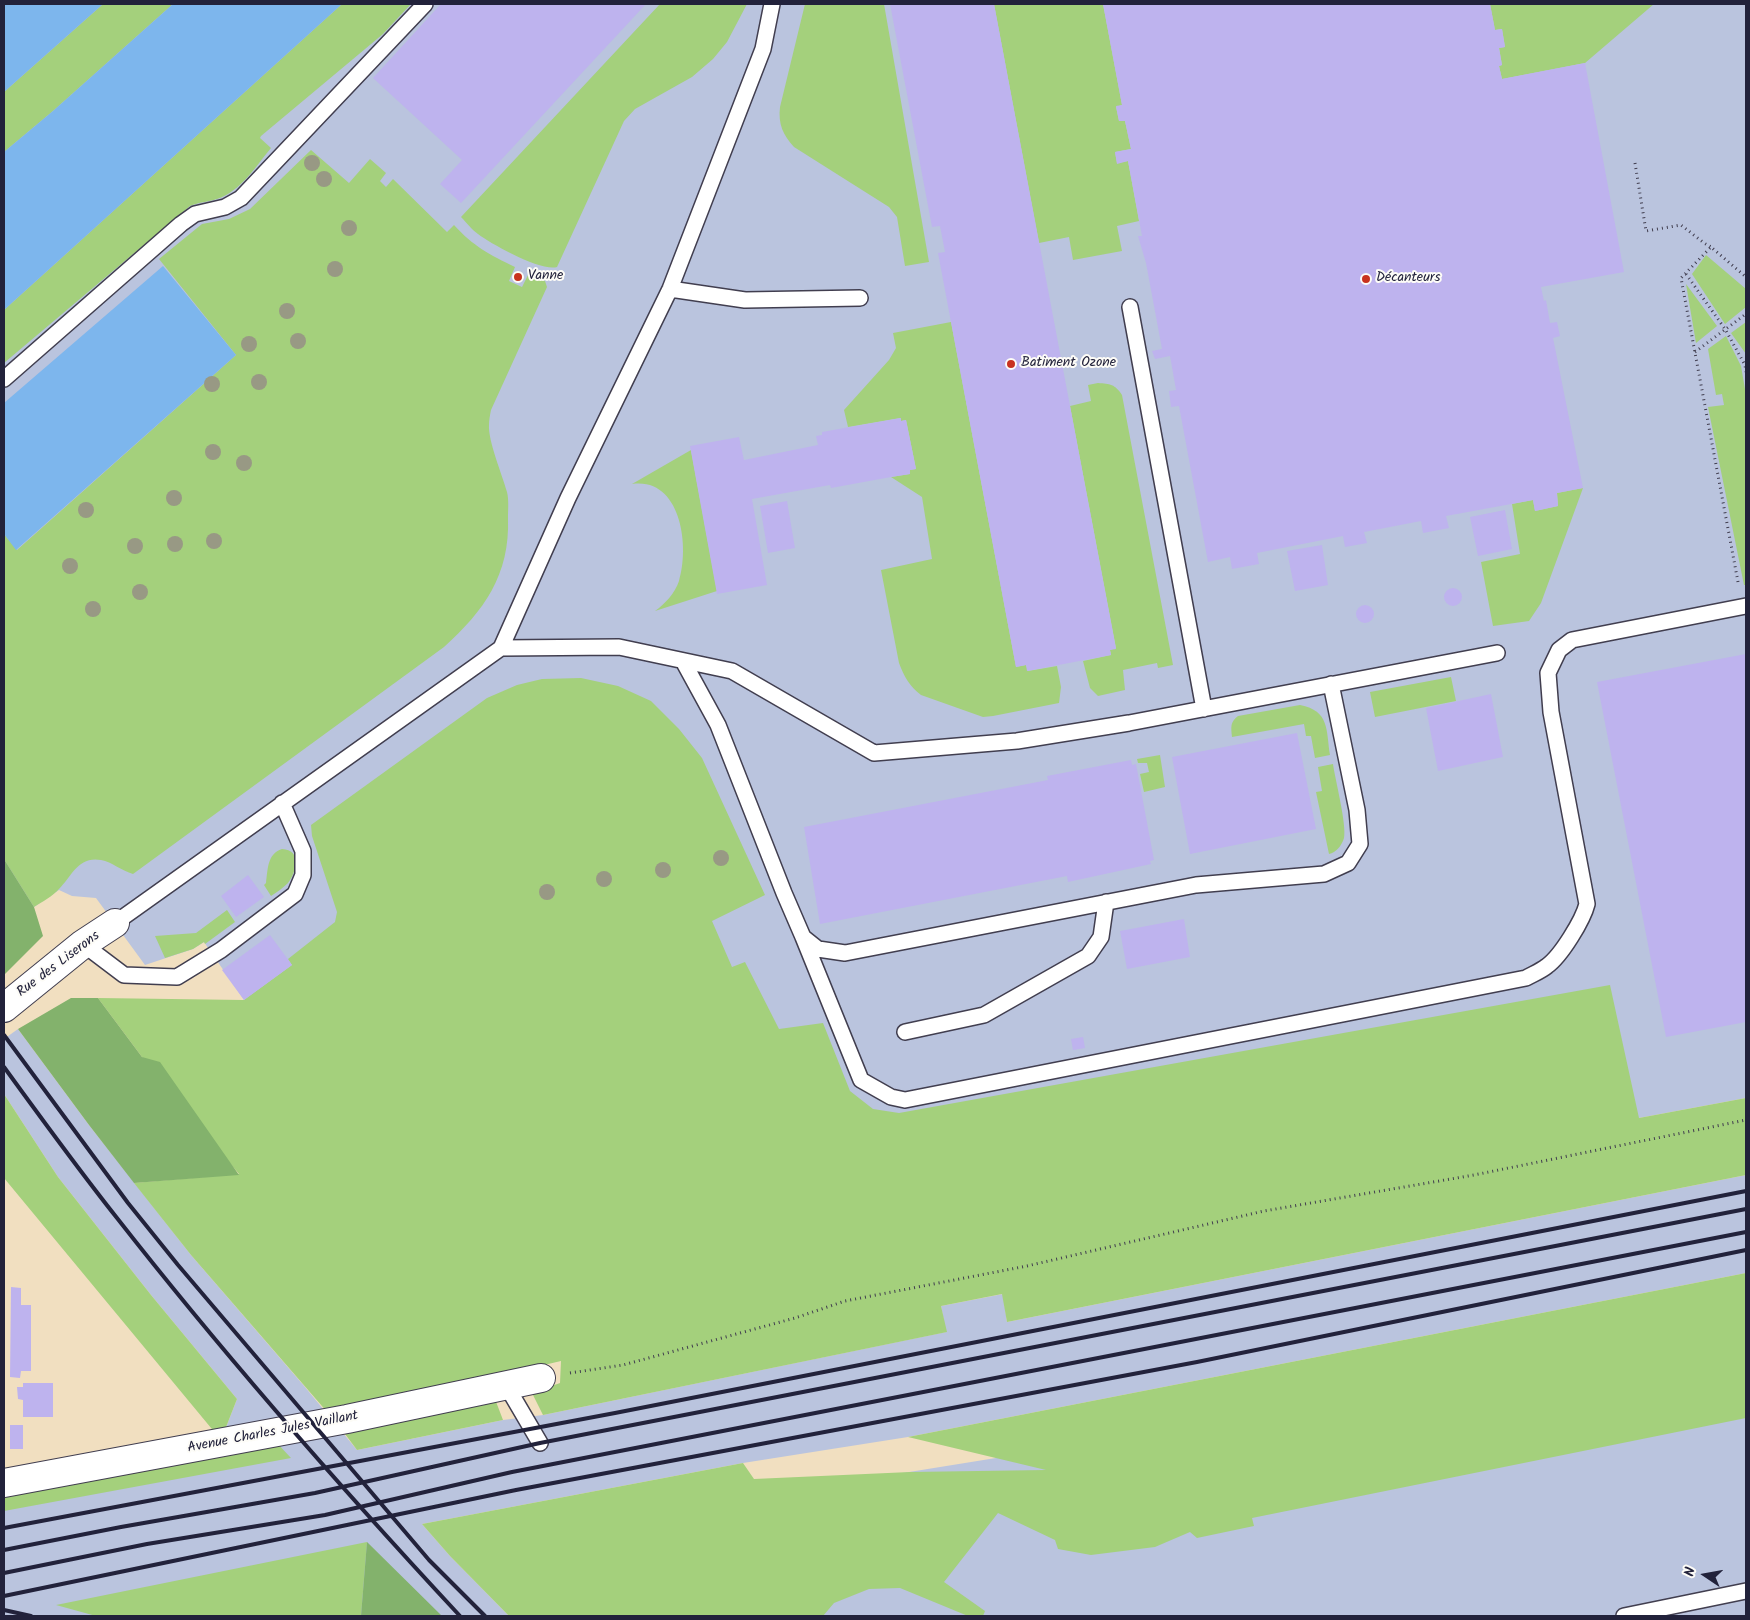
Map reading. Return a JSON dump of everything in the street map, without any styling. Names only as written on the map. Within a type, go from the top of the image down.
[{"type":"street","name":"Rue des Liserons","points":[[4,1008],[83,944],[116,923]]},
{"type":"street","name":"Avenue Charles Jules Vaillant","points":[[4,1483],[347,1419],[541,1378]]},
{"type":"lane","points":[[4,379],[194,214],[225,207],[241,198],[425,4]]},
{"type":"lane","points":[[116,923],[501,648],[568,498],[670,289],[763,49],[772,4]]},
{"type":"lane","points":[[670,289],[745,300],[860,298]]},
{"type":"lane","points":[[1130,307],[1204,709]]},
{"type":"lane","points":[[683,661],[718,725],[860,1080],[891,1098],[905,1100],[1526,978],[1548,966],[1573,935],[1587,904],[1551,712],[1548,672],[1559,650],[1572,640],[1744,606]]},
{"type":"lane","points":[[501,648],[620,647],[732,671],[874,753],[1017,741],[1204,709],[1497,653]]},
{"type":"lane","points":[[803,937],[818,949],[845,953],[1196,885],[1324,874],[1348,863],[1360,844],[1357,810],[1331,684]]},
{"type":"lane","points":[[83,944],[124,975],[176,977],[221,950],[295,894],[304,875],[303,851],[282,803]]},
{"type":"lane","points":[[905,1032],[984,1014],[1088,956],[1100,937],[1106,902]]},
{"type":"lane","points":[[506,1386],[540,1443]]},
{"type":"lane","points":[[1624,1616],[1746,1591]]},
{"type":"path","points":[[1635,163],[1646,231],[1681,225],[1711,247],[1746,277]]},
{"type":"path","points":[[1711,247],[1681,278],[1744,606]]},
{"type":"path","points":[[1686,274],[1725,329],[1745,365],[1746,372]]},
{"type":"path","points":[[1695,352],[1746,314]]},
{"type":"path","points":[[541,1378],[623,1364],[796,1318],[845,1301],[1027,1266],[1264,1212],[1474,1175],[1746,1120]]},
{"type":"shaded area","points":[[4,4],[1746,4],[1746,1098],[1639,1118],[664,1336],[398,1399],[244,1000],[204,942],[193,949],[145,965],[96,898],[72,896],[59,890],[34,907],[4,859]]},
{"type":"shaded area","points":[[18,1029],[89,1125],[191,1255],[357,1450],[503,1420],[543,1415],[946,1332],[941,1306],[1003,1294],[1007,1322],[1746,1175],[1746,1273],[908,1437],[743,1463],[422,1524],[450,1556],[509,1616],[4,1616],[4,1503],[221,1440],[237,1399],[151,1295],[58,1177],[4,1094],[4,1039]]},
{"type":"shaded area","points":[[1746,1337],[1746,1616],[527,1616],[624,1518]]},
{"type":"green space","points":[[103,4],[173,4],[4,152],[4,92]]},
{"type":"green space","points":[[342,4],[411,4],[383,34],[261,136],[260,138],[271,148],[240,185],[225,196],[190,206],[4,363],[4,310]]},
{"type":"green space","points":[[660,4],[747,4],[727,42],[713,59],[692,77],[635,109],[624,121],[557,267],[540,265],[529,261],[505,250],[476,232],[461,217]]},
{"type":"green space","points":[[805,4],[884,4],[929,262],[905,266],[897,217],[889,207],[794,147],[784,134],[780,119],[780,107]]},
{"type":"green space","points":[[994,4],[1103,4],[1122,105],[1116,107],[1119,121],[1125,121],[1131,149],[1115,152],[1117,163],[1128,161],[1139,221],[1117,226],[1122,251],[1073,260],[1069,237],[1039,243]]},
{"type":"green space","points":[[1490,4],[1654,4],[1585,63],[1502,79],[1499,66],[1502,65],[1499,48],[1505,47],[1502,29],[1495,30]]},
{"type":"green space","points":[[311,150],[349,183],[370,159],[386,173],[380,181],[386,187],[393,179],[447,232],[454,225],[468,239],[482,249],[515,267],[509,281],[522,287],[529,273],[545,281],[547,287],[491,410],[489,432],[508,498],[507,538],[499,574],[492,590],[471,620],[444,647],[133,874],[105,861],[87,861],[76,868],[57,892],[34,907],[4,859],[4,534],[17,550],[236,355],[159,259],[202,224],[229,219],[250,209]]},
{"type":"green space","points":[[1706,255],[1746,289],[1746,307],[1725,324],[1692,274]]},
{"type":"green space","points":[[1686,284],[1717,326],[1696,343]]},
{"type":"green space","points":[[951,322],[1016,667],[1026,665],[1028,671],[1057,666],[1061,687],[1059,703],[983,717],[921,695],[910,684],[903,672],[899,663],[881,570],[932,559],[922,497],[891,477],[910,474],[910,470],[916,469],[906,420],[901,421],[900,418],[848,427],[844,410],[889,360],[896,348],[893,333]]},
{"type":"green space","points":[[1746,322],[1746,354],[1731,333]]},
{"type":"green space","points":[[1726,336],[1741,366],[1746,395],[1746,585],[1744,585],[1708,407],[1724,405],[1722,394],[1716,395],[1708,349]]},
{"type":"green space","points":[[1098,383],[1112,385],[1122,395],[1173,665],[1158,668],[1157,663],[1123,670],[1125,690],[1098,696],[1090,688],[1083,661],[1111,655],[1110,650],[1116,648],[1070,406],[1091,401],[1088,385]]},
{"type":"green space","points":[[691,450],[717,591],[655,611],[669,598],[679,581],[683,550],[682,533],[678,517],[671,502],[662,491],[649,485],[632,484]]},
{"type":"green space","points":[[1583,488],[1541,603],[1529,621],[1493,626],[1481,562],[1520,554],[1512,504],[1533,500],[1535,511],[1558,506],[1557,493]]},
{"type":"green space","points":[[1451,677],[1456,701],[1375,717],[1370,692]]},
{"type":"green space","points":[[581,678],[618,686],[651,701],[679,729],[702,758],[765,895],[712,921],[732,967],[745,962],[779,1029],[823,1023],[850,1091],[873,1109],[899,1113],[1610,985],[1639,1118],[1746,1098],[1746,1175],[1007,1322],[1002,1294],[941,1306],[947,1332],[543,1415],[532,1393],[560,1383],[561,1361],[398,1399],[328,1413],[191,1255],[134,1183],[239,1174],[142,1057],[98,998],[244,1000],[292,965],[288,959],[335,922],[337,912],[312,836],[311,825],[487,698],[517,685],[542,679]]},
{"type":"green space","points":[[1300,705],[1310,708],[1322,717],[1327,730],[1330,755],[1315,758],[1311,736],[1306,736],[1304,724],[1232,737],[1232,725],[1238,716]]},
{"type":"green space","points":[[1160,755],[1165,787],[1144,792],[1140,774],[1149,772],[1147,763],[1138,763],[1137,759]]},
{"type":"green space","points":[[1333,764],[1342,813],[1344,838],[1340,846],[1329,854],[1316,792],[1322,791],[1318,767]]},
{"type":"green space","points":[[282,849],[293,853],[295,857],[294,873],[288,883],[271,896],[264,885],[266,883],[268,867],[273,854]]},
{"type":"green space","points":[[4,859],[34,907],[43,936],[4,975]]},
{"type":"green space","points":[[227,910],[235,922],[205,944],[204,942],[193,949],[165,958],[155,936],[196,933]]},
{"type":"green space","points":[[71,998],[98,998],[142,1057],[160,1062],[239,1175],[134,1183],[18,1029]]},
{"type":"green space","points":[[4,1094],[58,1177],[151,1295],[237,1399],[221,1440],[4,1178]]},
{"type":"green space","points":[[1746,1273],[1746,1418],[1252,1518],[1254,1526],[1197,1538],[1190,1532],[1155,1547],[1091,1555],[1058,1549],[1055,1540],[998,1513],[944,1582],[985,1611],[983,1616],[968,1616],[900,1588],[869,1589],[834,1603],[823,1616],[509,1616],[450,1556],[422,1524],[743,1463],[754,1479],[910,1472],[1046,1470],[908,1437]]},
{"type":"green space","points":[[495,1399],[503,1420],[357,1450],[342,1430]]},
{"type":"green space","points":[[276,1442],[291,1458],[4,1511],[4,1488]]},
{"type":"green space","points":[[367,1542],[361,1616],[96,1616],[56,1605]]},
{"type":"green space","points":[[367,1542],[442,1616],[361,1616]]},
{"type":"water","points":[[4,4],[103,4],[4,92]]},
{"type":"water","points":[[173,4],[342,4],[4,310],[4,152]]},
{"type":"water","points":[[163,266],[236,355],[16,550],[4,534],[4,403]]},
{"type":"building","points":[[441,4],[646,4],[461,203],[440,184],[462,160],[373,78]]},
{"type":"building","name":"Batiment Ozone","points":[[890,4],[994,4],[1116,649],[1110,650],[1111,655],[1027,671],[1026,665],[1016,667],[938,253],[945,252],[940,226],[932,227]]},
{"type":"building","name":"Décanteurs","points":[[1103,4],[1490,4],[1495,30],[1502,29],[1505,47],[1499,48],[1502,65],[1499,66],[1502,79],[1585,63],[1624,272],[1541,287],[1544,301],[1546,300],[1550,323],[1557,322],[1560,336],[1553,338],[1583,488],[1557,493],[1558,506],[1535,511],[1533,500],[1446,516],[1449,528],[1423,533],[1421,521],[1364,532],[1367,543],[1345,547],[1343,536],[1257,553],[1259,564],[1232,569],[1230,557],[1208,562],[1179,406],[1171,407],[1169,391],[1176,390],[1170,356],[1155,359],[1152,351],[1162,349],[1146,263],[1138,236],[1142,236],[1128,161],[1117,164],[1115,152],[1131,149],[1125,121],[1119,121],[1116,106],[1122,105]]},
{"type":"building","points":[[901,418],[901,421],[906,420],[916,469],[910,470],[910,474],[831,488],[830,485],[752,499],[767,585],[717,594],[690,446],[739,437],[744,460],[818,445],[816,436],[822,435],[822,432]]},
{"type":"building","points":[[787,501],[795,548],[768,553],[760,506]]},
{"type":"building","points":[[1505,510],[1512,549],[1478,556],[1470,517]]},
{"type":"building","points":[[1322,545],[1328,585],[1295,591],[1287,551]]},
{"type":"building","points":[[1453,588],[1459,591],[1462,597],[1459,603],[1453,606],[1447,603],[1444,597],[1447,591]]},
{"type":"building","points":[[1365,605],[1371,608],[1374,614],[1371,620],[1365,623],[1359,620],[1356,614],[1359,608]]},
{"type":"building","points":[[1746,654],[1746,1022],[1666,1037],[1597,682]]},
{"type":"building","points":[[1491,694],[1503,757],[1438,771],[1426,708]]},
{"type":"building","points":[[1297,733],[1316,829],[1190,854],[1172,757]]},
{"type":"building","points":[[1131,760],[1132,765],[1136,764],[1154,860],[1150,861],[1151,864],[1068,882],[1067,876],[820,924],[804,827],[1048,780],[1047,776]]},
{"type":"building","points":[[248,875],[264,897],[236,917],[221,896]]},
{"type":"building","points":[[1184,919],[1190,957],[1127,969],[1120,931]]},
{"type":"building","points":[[270,935],[292,965],[244,1000],[222,970]]},
{"type":"building","points":[[1083,1037],[1085,1048],[1073,1050],[1071,1039]]},
{"type":"building","points":[[11,1287],[21,1288],[21,1305],[31,1305],[31,1371],[21,1371],[20,1378],[10,1377]]},
{"type":"building","points":[[23,1383],[53,1383],[53,1417],[23,1417],[23,1400],[18,1399],[17,1387],[23,1387]]},
{"type":"building","points":[[10,1425],[23,1425],[23,1449],[10,1449]]},
{"type":"railway","points":[[4,1035],[128,1203],[178,1265],[429,1560],[485,1616]]},
{"type":"railway","points":[[4,1067],[88,1181],[199,1320],[371,1519],[460,1616]]},
{"type":"railway","points":[[4,1528],[615,1413],[1746,1191]]},
{"type":"railway","points":[[4,1550],[121,1527],[315,1493],[540,1443],[1746,1209]]},
{"type":"railway","points":[[4,1573],[147,1544],[325,1515],[512,1472],[1746,1232]]},
{"type":"railway","points":[[4,1596],[516,1490],[1197,1362],[1746,1250]]},
{"type":"railway","points":[[4,1610],[31,1616]]},
{"type":"place","name":"Vanne","points":[[518,277]]},
{"type":"place","name":"Décanteurs","points":[[1366,279]]},
{"type":"place","name":"Batiment Ozone","points":[[1011,364]]}]
